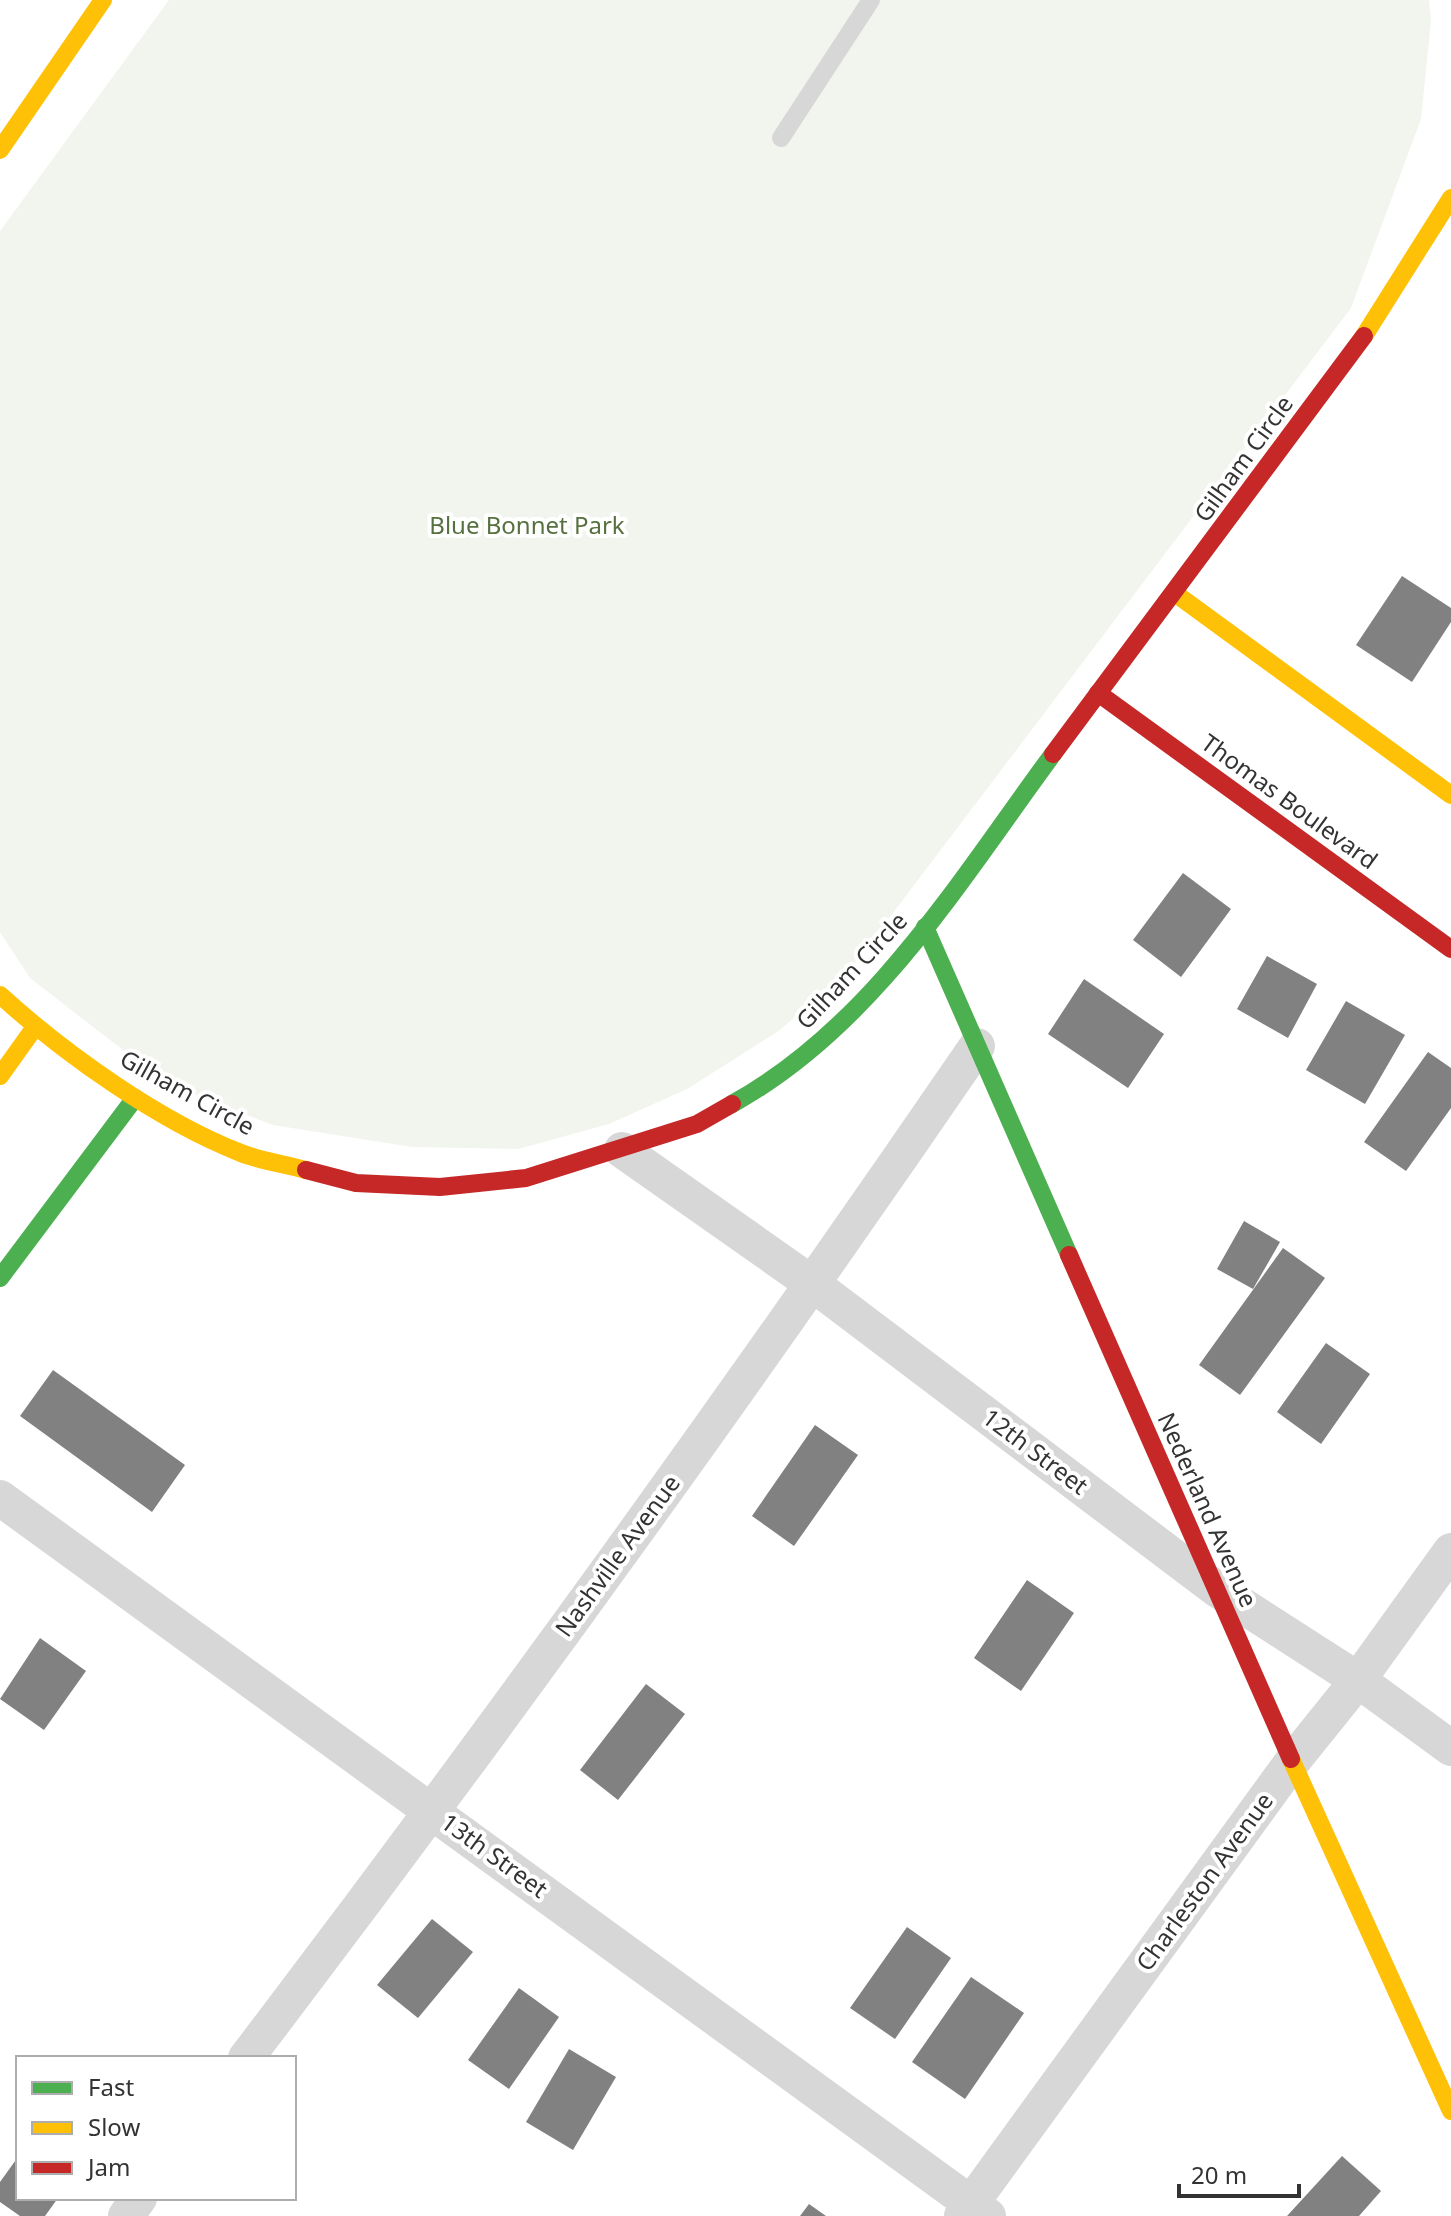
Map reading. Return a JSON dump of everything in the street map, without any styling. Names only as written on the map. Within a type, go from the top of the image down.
[{"type":"main road","points":[[0,150],[103,0]]},
{"type":"main road","name":"Gilham Circle","points":[[0,995],[35,1027],[135,1098],[241,1153],[356,1183],[440,1187],[526,1178],[697,1124],[769,1084],[837,1030],[925,927],[1098,693],[1176,594],[1369,329],[1451,198]]},
{"type":"main road","points":[[1176,594],[1451,795]]},
{"type":"main road","name":"Thomas Boulevard","points":[[1098,693],[1451,949]]},
{"type":"main road","name":"Nederland Avenue","points":[[925,927],[1292,1762],[1451,2111]]},
{"type":"main road","points":[[0,1076],[35,1027]]},
{"type":"main road","points":[[0,1278],[135,1098]]},
{"type":"street","name":"Nashville Avenue","points":[[248,2056],[433,1812],[814,1285],[977,1046]]},
{"type":"street","name":"12th Street","points":[[622,1150],[814,1285],[1215,1588],[1358,1680],[1451,1748]]},
{"type":"street","name":"13th Street","points":[[0,1498],[433,1812],[973,2212]]},
{"type":"street","name":"Charleston Avenue","points":[[973,2212],[1292,1762],[1358,1680],[1451,1551]]},
{"type":"lane","points":[[781,138],[871,0]]},
{"type":"green space","name":"Blue Bonnet Park","points":[[169,0],[1429,0],[1431,21],[1421,119],[1351,308],[852,967],[780,1030],[687,1089],[609,1124],[518,1149],[412,1147],[273,1125],[167,1084],[30,978],[0,932],[0,231]]},
{"type":"building","points":[[1402,576],[1451,608],[1451,622],[1412,682],[1356,645]]},
{"type":"building","points":[[1183,873],[1231,909],[1181,977],[1133,940]]},
{"type":"building","points":[[1267,956],[1317,984],[1288,1038],[1237,1009]]},
{"type":"building","points":[[1084,979],[1164,1034],[1128,1088],[1048,1034]]},
{"type":"building","points":[[1346,1001],[1405,1035],[1365,1104],[1306,1070]]},
{"type":"building","points":[[1428,1052],[1451,1068],[1451,1108],[1406,1171],[1364,1142]]},
{"type":"building","points":[[1244,1221],[1280,1242],[1253,1289],[1217,1269]]},
{"type":"building","points":[[1283,1248],[1325,1278],[1240,1395],[1199,1365]]},
{"type":"building","points":[[1326,1343],[1370,1374],[1321,1444],[1277,1412]]},
{"type":"building","points":[[53,1370],[185,1465],[152,1512],[20,1416]]},
{"type":"building","points":[[815,1425],[858,1455],[794,1546],[752,1516]]},
{"type":"building","points":[[1027,1580],[1074,1613],[1021,1691],[974,1658]]},
{"type":"building","points":[[40,1638],[86,1671],[44,1730],[0,1699]]},
{"type":"building","points":[[646,1684],[685,1714],[618,1800],[580,1770]]},
{"type":"building","points":[[432,1919],[473,1952],[418,2018],[377,1985]]},
{"type":"building","points":[[907,1927],[951,1958],[895,2039],[850,2008]]},
{"type":"building","points":[[971,1977],[1024,2013],[965,2099],[912,2062]]},
{"type":"building","points":[[519,1988],[559,2017],[509,2089],[468,2060]]},
{"type":"building","points":[[569,2049],[616,2077],[573,2150],[526,2122]]},
{"type":"building","points":[[1342,2156],[1381,2191],[1359,2216],[1287,2216]]},
{"type":"building","points":[[16,2160],[16,2200],[57,2200],[45,2216],[20,2216],[0,2202],[0,2182]]},
{"type":"building","points":[[809,2204],[826,2216],[800,2216]]},
{"type":"traffic: fast","points":[[732,1104],[782,1072],[828,1035],[871,993],[947,900],[1053,754]]},
{"type":"traffic: fast","points":[[925,927],[1069,1255]]},
{"type":"traffic: fast","points":[[0,1278],[135,1098]]},
{"type":"traffic: slow","points":[[0,150],[103,0]]},
{"type":"traffic: slow","points":[[1364,336],[1451,198]]},
{"type":"traffic: slow","points":[[1176,594],[1451,795]]},
{"type":"traffic: slow","points":[[0,995],[83,1062],[146,1105],[241,1153],[306,1170]]},
{"type":"traffic: slow","points":[[0,1076],[35,1027]]},
{"type":"traffic: slow","points":[[1291,1759],[1451,2111]]},
{"type":"traffic: jam","points":[[1053,754],[1364,336]]},
{"type":"traffic: jam","points":[[1098,693],[1451,949]]},
{"type":"traffic: jam","points":[[306,1170],[356,1183],[440,1187],[526,1178],[697,1124],[732,1104]]},
{"type":"traffic: jam","points":[[1069,1255],[1291,1759]]}]
